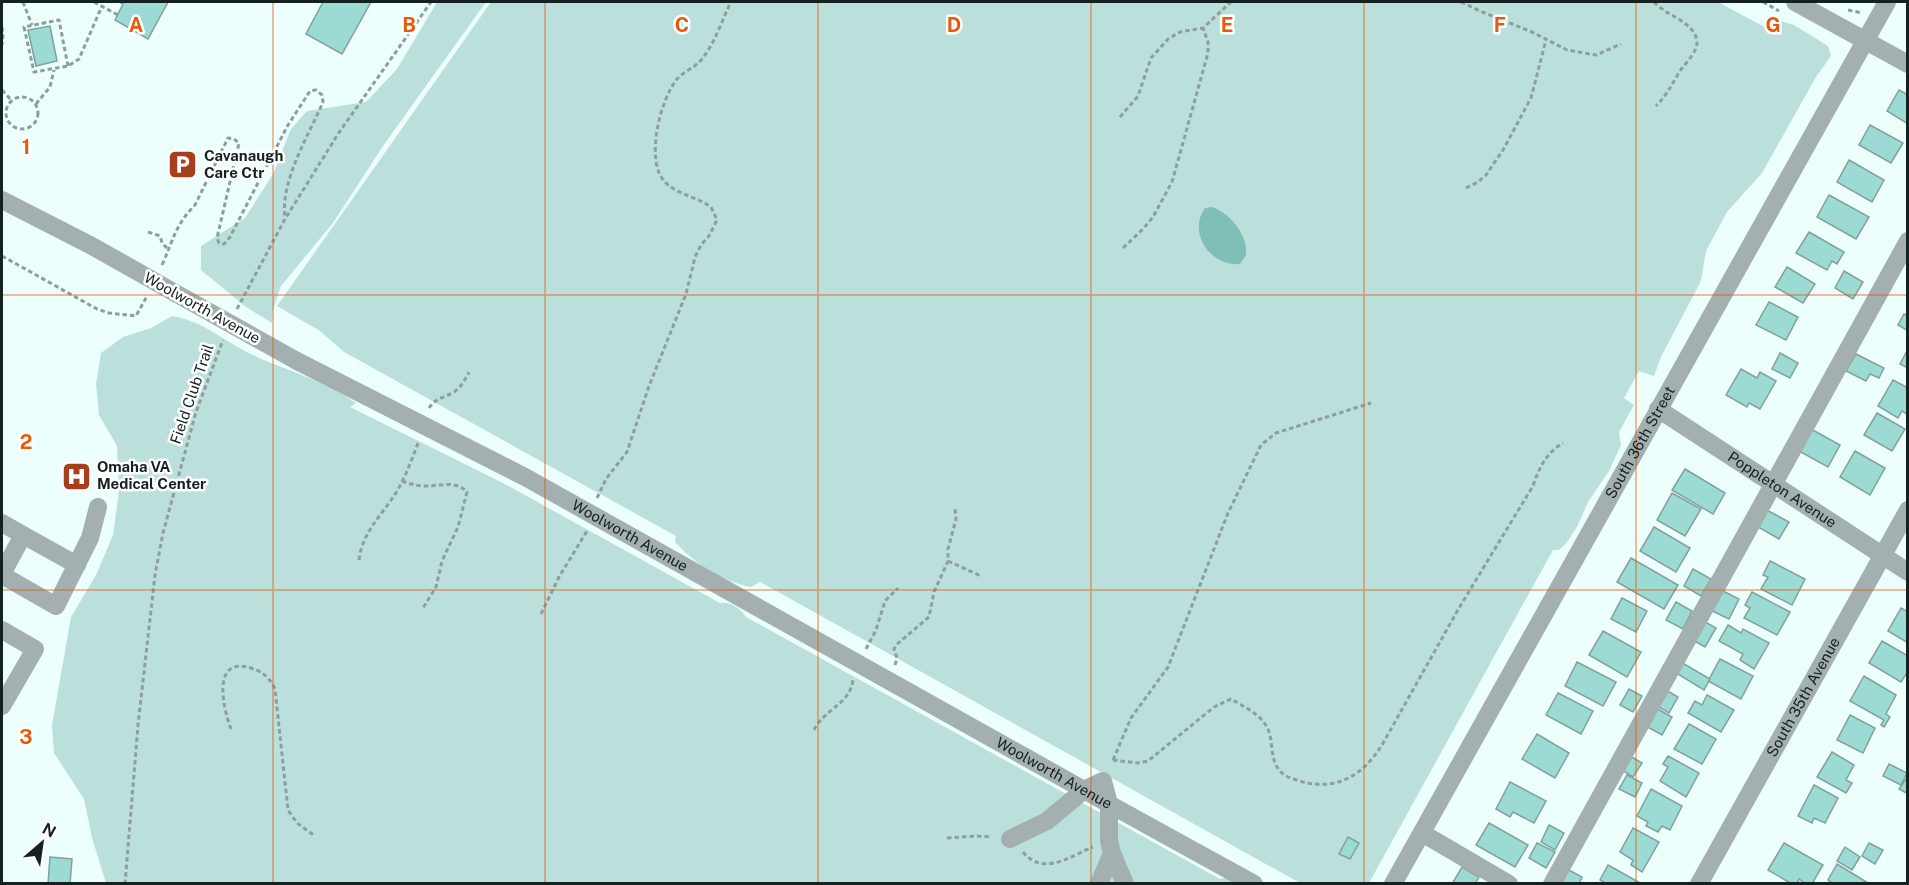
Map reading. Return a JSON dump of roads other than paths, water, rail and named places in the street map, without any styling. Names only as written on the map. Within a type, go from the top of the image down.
[{"type":"street","points":[[1795,2],[1908,64]]},
{"type":"street","name":"South 36th Street","points":[[1394,884],[1887,2]]},
{"type":"street","name":"Woolworth Avenue","points":[[2,200],[92,246],[297,361],[514,472],[594,507],[1083,790],[1254,884]]},
{"type":"street","points":[[1552,884],[1908,241]]},
{"type":"street","name":"Poppleton Avenue","points":[[1658,409],[1908,572]]},
{"type":"street","points":[[23,535],[2,574],[56,606],[90,538],[98,507]]},
{"type":"street","name":"South 35th Avenue","points":[[1700,884],[1908,510]]},
{"type":"street","points":[[2,523],[77,566]]},
{"type":"street","points":[[2,630],[35,649],[2,706]]},
{"type":"street","points":[[1010,839],[1047,821],[1083,790]]},
{"type":"street","points":[[1099,884],[1110,848],[1109,804]]},
{"type":"street","points":[[1422,833],[1509,884]]},
{"type":"street","points":[[1110,848],[1125,884]]},
{"type":"place","name":"Cavanaugh Care Ctr","points":[[183,165]]},
{"type":"place","name":"Omaha VA Medical Center","points":[[76,476]]}]
